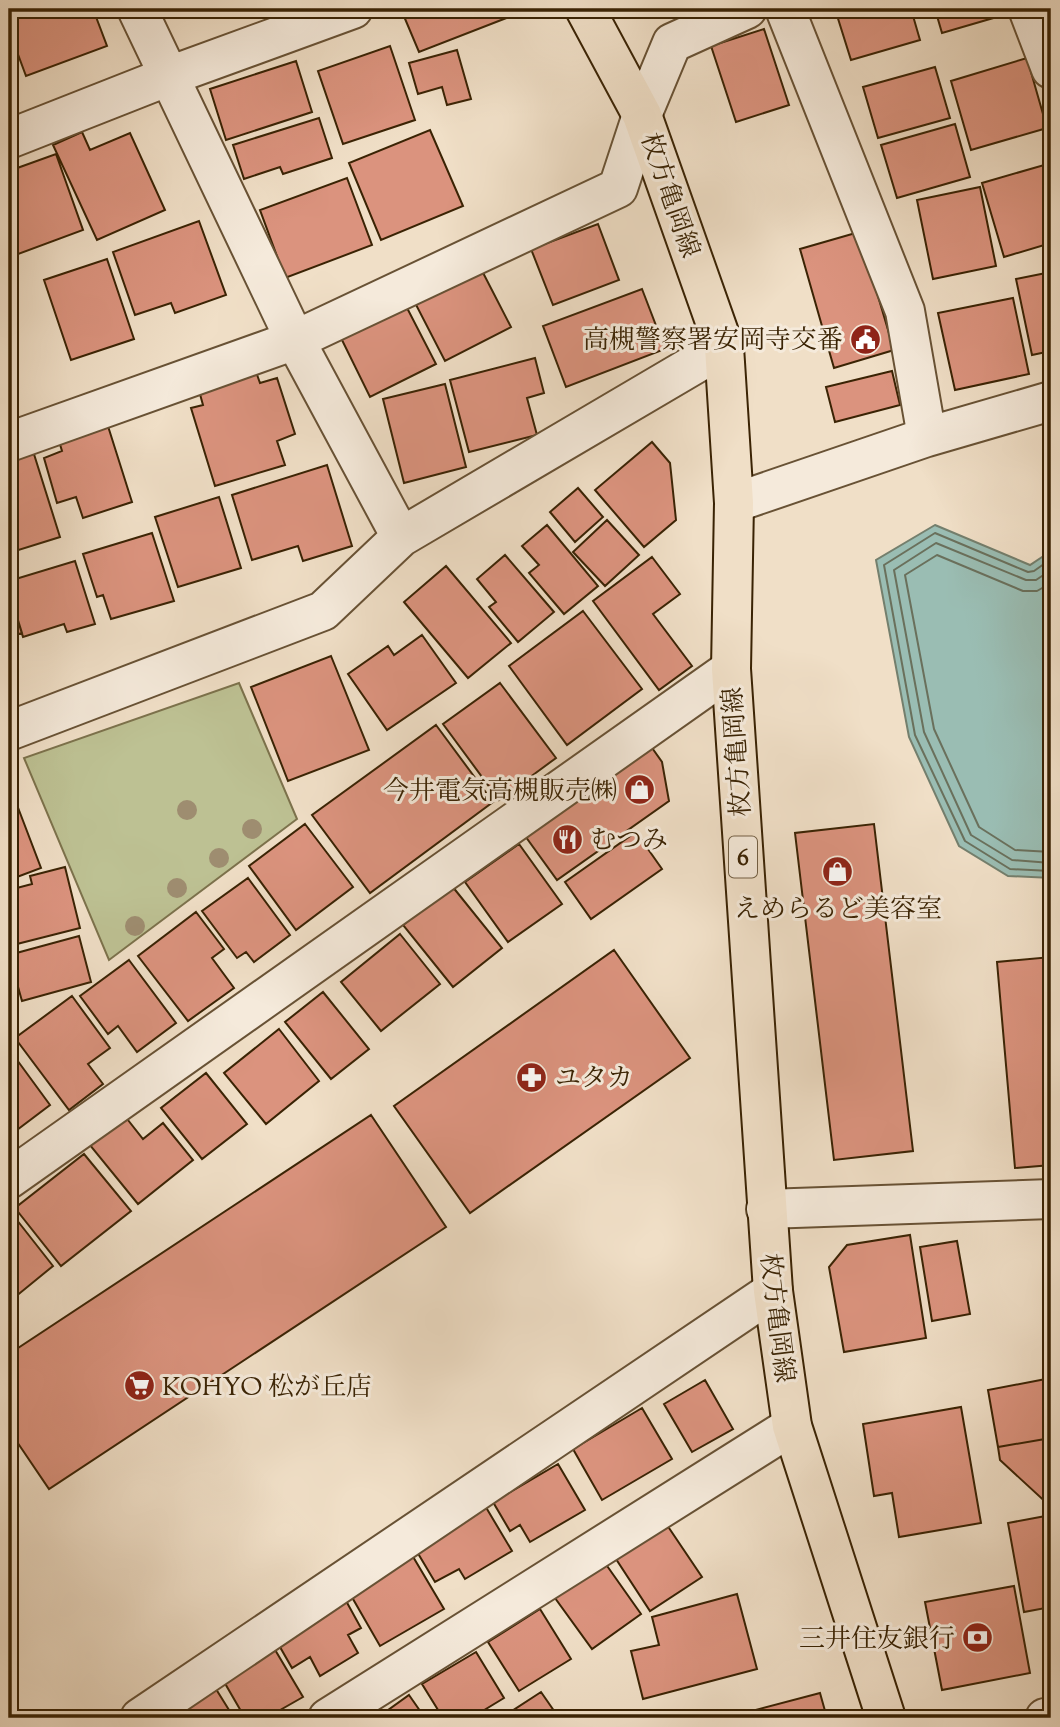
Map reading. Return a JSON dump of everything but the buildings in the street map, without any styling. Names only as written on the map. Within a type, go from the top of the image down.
[{"type":"main road","name":"枚方亀岡線","points":[[584,9],[642,115],[724,347],[734,503],[731,669],[773,1291],[792,1426],[886,1718]]},
{"type":"street","points":[[136,9],[295,340],[401,537]]},
{"type":"street","points":[[9,139],[169,76],[353,9]]},
{"type":"street","points":[[9,442],[295,340],[618,188],[642,115],[673,43],[747,9]]},
{"type":"street","points":[[785,9],[905,311],[927,437]]},
{"type":"street","points":[[1028,9],[1051,69]]},
{"type":"street","points":[[9,731],[323,611],[401,537],[724,347]]},
{"type":"street","points":[[734,503],[927,437],[1051,401]]},
{"type":"street","points":[[9,1179],[731,669]]},
{"type":"street","points":[[766,1209],[1051,1199]]},
{"type":"street","points":[[141,1718],[773,1291]]},
{"type":"street","points":[[328,1718],[792,1426]]},
{"type":"street","points":[[1045,1718],[1051,1718]]},
{"type":"green space","points":[[239,683],[297,819],[109,960],[24,758]]},
{"type":"water","points":[[935,525],[1030,565],[1051,551],[1051,878],[1008,876],[959,846],[909,737],[876,560]]},
{"type":"place","name":"高槻警察署安岡寺交番","points":[[866,339]]},
{"type":"place","name":"今井電気高槻販売㈱","points":[[640,790]]},
{"type":"place","name":"むつみ","points":[[567,839]]},
{"type":"place","name":"えめらるど美容室","points":[[838,872]]},
{"type":"place","name":"ユタカ","points":[[532,1077]]},
{"type":"place","name":"KOHYO 松が丘店","points":[[139,1386]]},
{"type":"place","name":"三井住友銀行","points":[[978,1638]]}]
